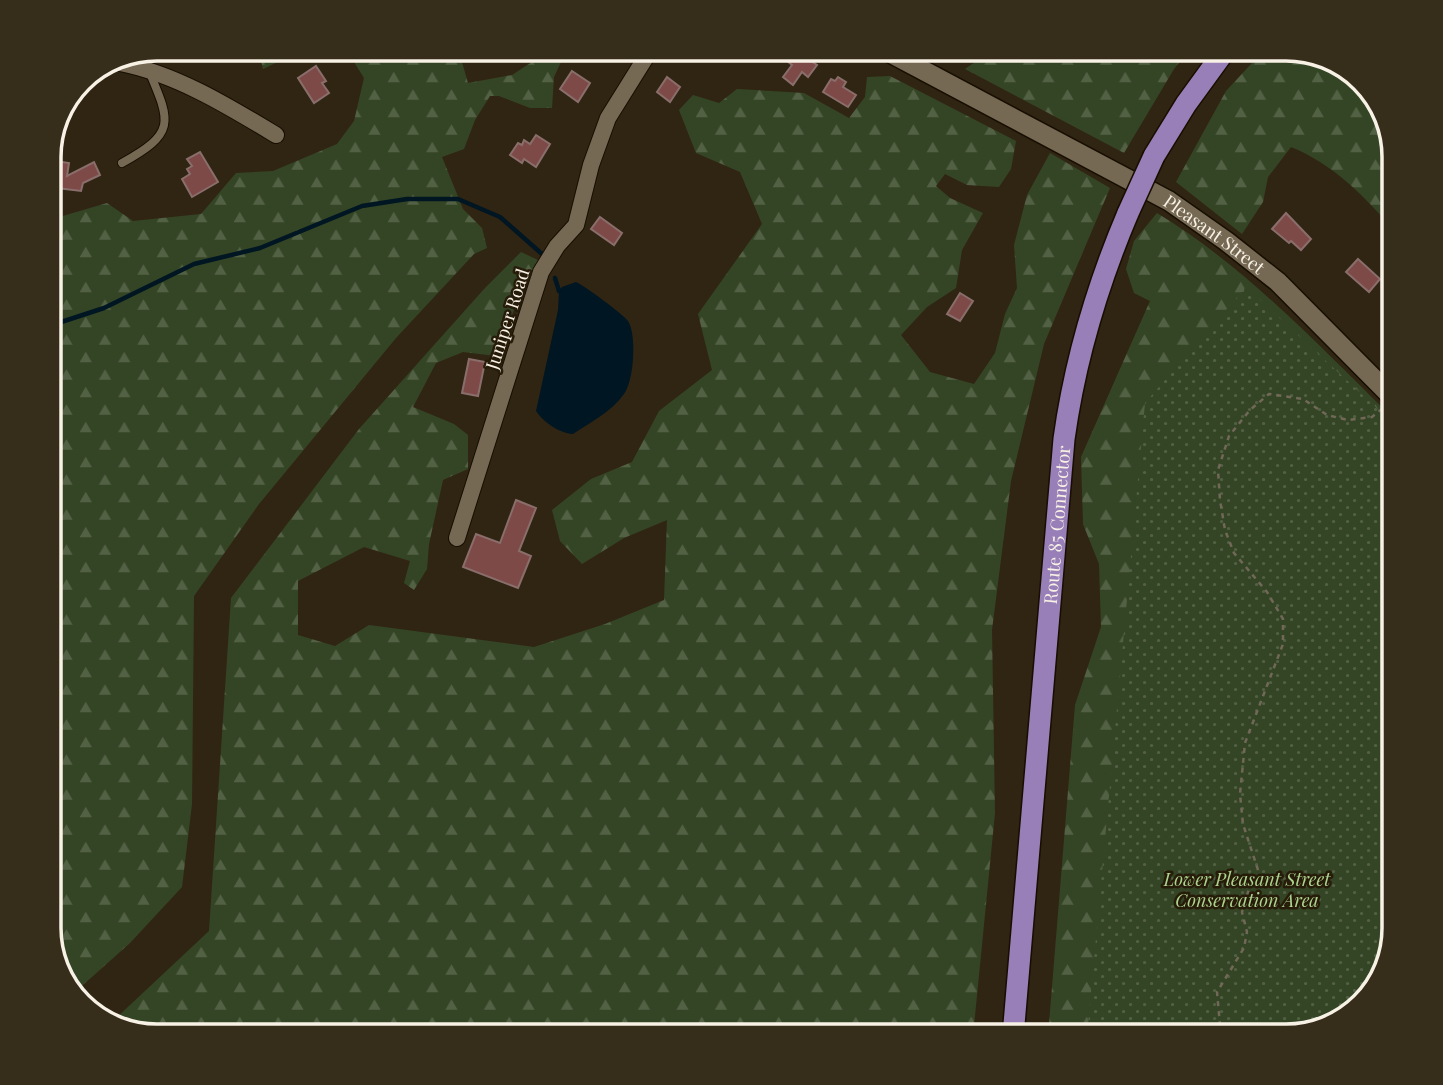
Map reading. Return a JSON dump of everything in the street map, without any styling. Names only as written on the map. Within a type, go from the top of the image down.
[{"type":"main road","name":"Route 85 Connector","points":[[1014,1024],[1064,439],[1072,388],[1105,268],[1128,213],[1154,156],[1186,104],[1217,61]]},
{"type":"street","name":"Juniper Road","points":[[457,538],[541,272],[557,246],[576,225],[591,165],[608,118],[644,61]]},
{"type":"street","name":"Pleasant Street","points":[[906,61],[1169,201],[1278,282],[1382,388]]},
{"type":"street","points":[[129,66],[149,71],[232,108],[276,135]]},
{"type":"lane","points":[[122,163],[144,151],[164,127],[165,112],[149,71]]},
{"type":"path","points":[[1220,1024],[1217,992],[1244,948],[1247,932],[1242,912],[1249,889],[1260,876],[1243,824],[1240,794],[1245,743],[1283,644],[1283,619],[1267,592],[1234,553],[1225,530],[1219,470],[1228,436],[1250,410],[1269,394],[1303,399],[1327,415],[1348,420],[1372,417],[1382,408]]},
{"type":"green space","points":[[261,61],[280,61],[263,69]]},
{"type":"green space","points":[[353,61],[462,61],[468,83],[512,75],[533,61],[561,61],[554,77],[552,108],[530,108],[499,96],[490,96],[475,120],[464,149],[442,157],[463,209],[482,228],[487,248],[474,254],[396,338],[259,504],[194,596],[192,804],[182,887],[130,943],[82,986],[66,958],[61,934],[61,217],[107,203],[133,221],[201,214],[236,173],[273,171],[337,144],[354,121],[364,78]]},
{"type":"green space","points":[[977,61],[1180,61],[1124,153],[965,69]]},
{"type":"green space","points":[[1254,61],[1286,61],[1316,66],[1334,74],[1354,89],[1372,115],[1381,145],[1382,217],[1335,172],[1291,147],[1268,177],[1263,202],[1242,234],[1176,182],[1226,91]]},
{"type":"green space","points":[[890,76],[1016,141],[1011,169],[999,187],[967,185],[945,174],[936,186],[950,198],[983,213],[962,250],[956,288],[927,307],[901,335],[930,372],[974,384],[995,353],[1005,314],[1017,288],[1014,245],[1027,195],[1050,153],[1110,188],[1044,344],[1011,481],[992,630],[995,813],[974,1024],[158,1024],[119,1015],[209,931],[231,598],[359,429],[485,288],[521,252],[540,261],[524,284],[496,356],[463,352],[436,363],[413,407],[454,424],[468,435],[468,469],[443,480],[429,544],[427,569],[414,590],[404,583],[410,561],[364,547],[298,581],[298,635],[335,646],[369,625],[534,647],[605,624],[664,600],[667,520],[624,538],[582,564],[560,541],[552,510],[591,479],[632,462],[659,411],[712,370],[698,314],[762,224],[740,172],[696,153],[679,110],[693,95],[719,103],[737,89],[804,93],[849,118],[865,97],[867,77]]},
{"type":"green space","name":"Lower Pleasant Street Conservation Area","points":[[1157,213],[1190,234],[1281,309],[1382,407],[1381,940],[1372,970],[1354,996],[1328,1014],[1298,1023],[1049,1024],[1075,705],[1101,627],[1099,564],[1083,524],[1081,457],[1150,301],[1134,293],[1126,269],[1134,241]]},
{"type":"green space","name":"Lower Pleasant Street Conservation Area","points":[[1246,287],[1382,413],[1381,940],[1372,970],[1354,996],[1328,1014],[1310,1020],[1286,1024],[1088,1024],[1145,403]]},
{"type":"water","points":[[576,282],[604,300],[628,321],[633,336],[633,358],[630,379],[624,394],[607,411],[573,434],[552,426],[536,411],[558,310],[559,291],[562,287]]},
{"type":"building","points":[[787,61],[811,61],[817,65],[808,77],[802,72],[793,85],[783,77],[792,65]]},
{"type":"building","points":[[316,66],[326,81],[322,83],[329,93],[314,103],[298,78]]},
{"type":"building","points":[[572,71],[590,83],[578,102],[560,89]]},
{"type":"building","points":[[667,77],[680,87],[670,102],[657,92]]},
{"type":"building","points":[[838,77],[846,82],[843,87],[856,95],[848,107],[823,92],[831,79],[835,81]]},
{"type":"building","points":[[536,135],[550,144],[536,167],[524,159],[522,163],[510,155],[518,143],[522,145],[524,140],[530,144]]},
{"type":"building","points":[[200,152],[218,182],[192,197],[182,179],[190,174],[187,169],[192,166],[187,159]]},
{"type":"building","points":[[61,162],[69,163],[67,176],[94,162],[100,175],[83,183],[81,191],[61,188]]},
{"type":"building","points":[[1286,213],[1311,239],[1301,250],[1272,229]]},
{"type":"building","points":[[600,217],[622,233],[614,245],[591,229]]},
{"type":"building","points":[[1358,259],[1380,279],[1369,292],[1346,272]]},
{"type":"building","points":[[960,293],[973,301],[960,321],[947,314]]},
{"type":"building","points":[[469,359],[485,362],[478,396],[462,393]]},
{"type":"building","points":[[516,500],[536,508],[519,551],[531,556],[518,588],[463,567],[476,534],[500,543]]},
{"type":"waterway","points":[[61,322],[104,308],[194,264],[260,248],[362,206],[407,199],[458,199],[500,217],[542,254]]},
{"type":"waterway","points":[[555,278],[559,291]]}]
